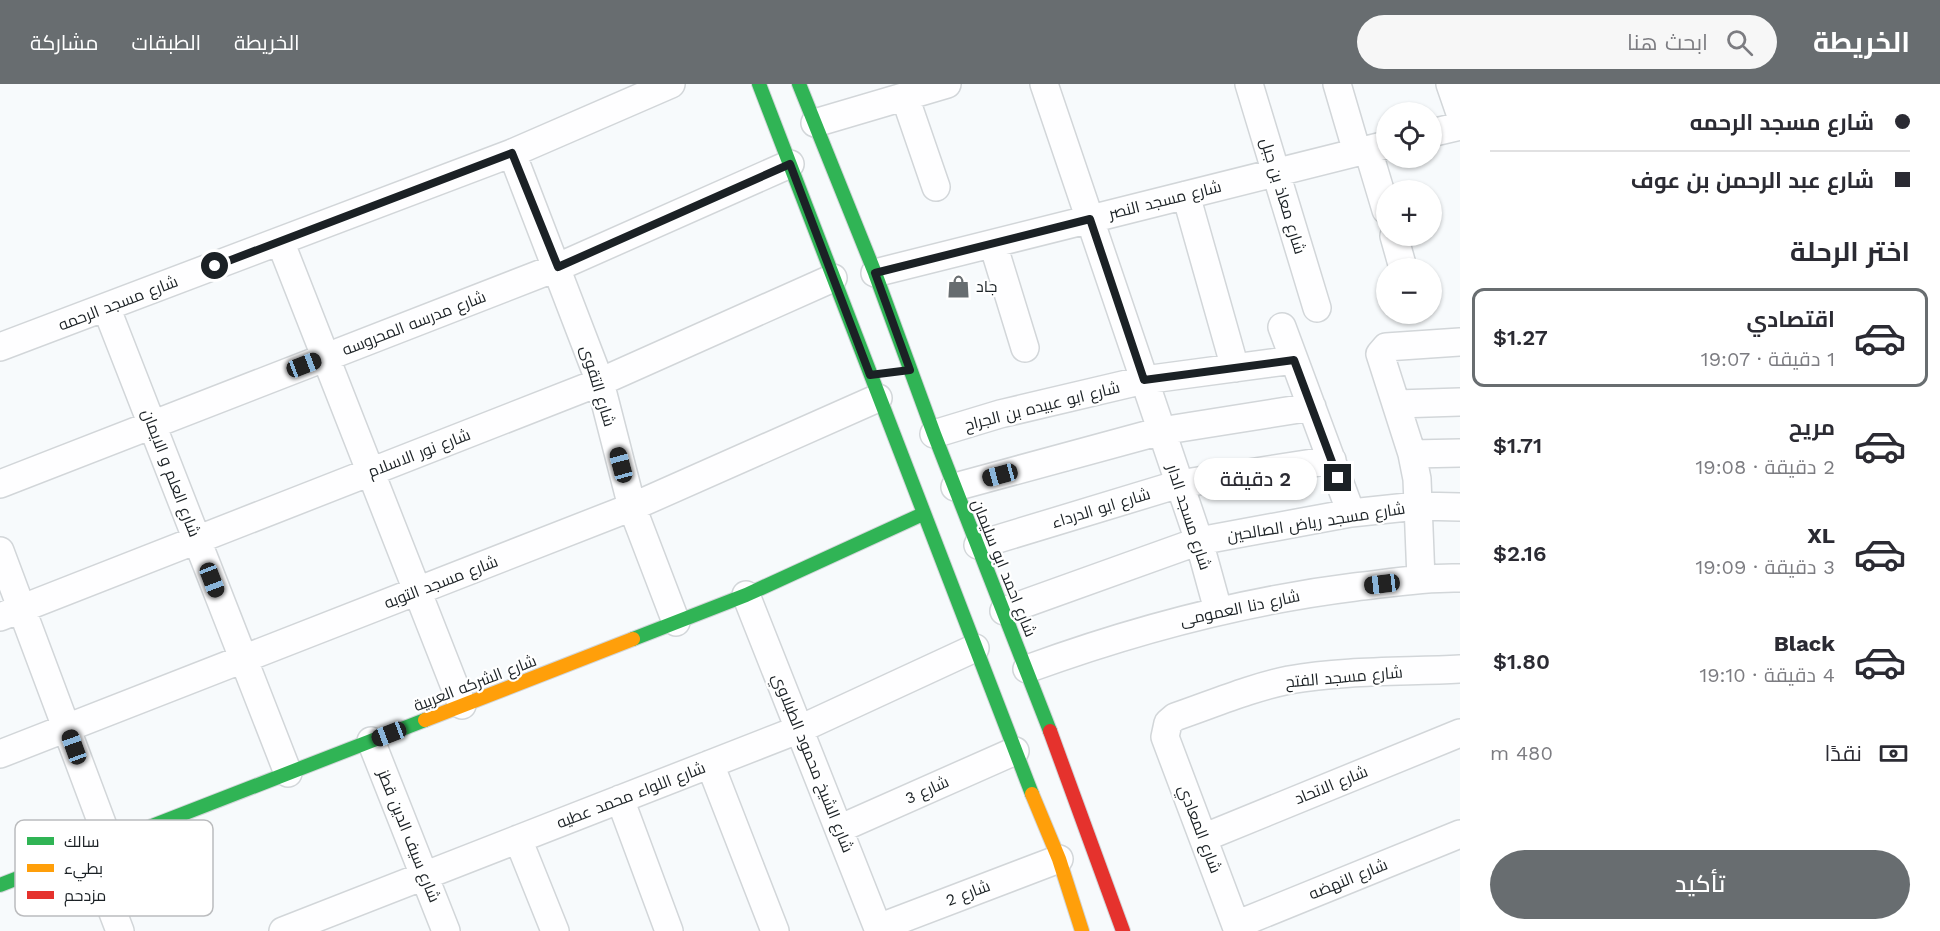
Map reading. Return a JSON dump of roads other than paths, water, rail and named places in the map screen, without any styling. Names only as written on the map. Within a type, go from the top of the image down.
[{"type":"main road","name":"شارع احمد ابو سليمان","points":[[759,84],[975,648],[1027,734],[1123,931]]},
{"type":"main road","name":"شارع احمد ابو سليمان","points":[[799,84],[875,273],[900,371],[934,434],[1027,669],[1027,734],[1059,859],[1082,931]]},
{"type":"main road","points":[[874,386],[900,371]]},
{"type":"main road","name":"شارع الشركه العربية","points":[[166,820],[746,595],[923,514]]},
{"type":"main road","name":"شارع الشركه العربية","points":[[0,885],[15,879]]},
{"type":"street","name":"شارع مسجد الرحمه","points":[[0,347],[512,153],[670,84]]},
{"type":"street","name":"شارع مسجد الدار","points":[[1044,84],[1199,541],[1218,610]]},
{"type":"street","name":"شارع معاذ بن جبل","points":[[1249,84],[1317,308]]},
{"type":"street","points":[[1337,84],[1371,149],[1379,180]]},
{"type":"street","points":[[1450,84],[1460,113]]},
{"type":"street","points":[[815,123],[942,85]]},
{"type":"street","points":[[905,97],[936,187]]},
{"type":"street","points":[[1442,131],[1460,126]]},
{"type":"street","name":"شارع مسجد النصر","points":[[875,273],[1371,149]]},
{"type":"street","name":"شارع التقوى","points":[[512,153],[558,267],[600,382],[632,507],[676,622]]},
{"type":"street","name":"شارع مدرسه المحروسه","points":[[0,484],[558,267],[790,164]]},
{"type":"street","points":[[1186,195],[1235,368]]},
{"type":"street","points":[[280,241],[462,705]]},
{"type":"street","points":[[993,244],[1025,348]]},
{"type":"street","name":"شارع نور الاسلام","points":[[11,613],[600,382],[833,278]]},
{"type":"street","name":"شارع العلم و الايمان","points":[[106,307],[288,773]]},
{"type":"street","points":[[1282,327],[1351,513]]},
{"type":"street","points":[[1421,579],[1417,478],[1412,454],[1381,356],[1382,350],[1460,342]]},
{"type":"street","name":"شارع ابو عبيده بن الجراح","points":[[934,434],[999,414],[1144,380],[1294,360]]},
{"type":"street","name":"شارع مسجد التوبه","points":[[0,754],[632,507],[874,386]]},
{"type":"street","points":[[1396,404],[1460,402]]},
{"type":"street","points":[[955,487],[1161,431],[1312,407]]},
{"type":"street","points":[[1412,454],[1460,453]]},
{"type":"street","name":"شارع ابو الدرداء","points":[[978,545],[1179,484],[1332,460]]},
{"type":"street","name":"شارع مسجد رياض الصالحين","points":[[1004,611],[1199,541],[1351,513],[1417,506],[1460,507]]},
{"type":"street","points":[[0,551],[11,613],[67,728],[92,820]]},
{"type":"street","name":"شارع دنا العمومى","points":[[1027,669],[1149,628],[1218,610],[1332,590],[1421,579],[1460,578]]},
{"type":"street","name":"شارع الشيخ محمود الطبلاوي","points":[[746,595],[879,929]]},
{"type":"street","name":"شارع اللواء محمد عطيه","points":[[284,931],[335,922],[425,875],[800,729],[975,648]]},
{"type":"street","name":"شارع مسجد الفتح","points":[[1166,727],[1175,717],[1249,691],[1290,680],[1332,675],[1460,669]]},
{"type":"street","name":"شارع المعادي","points":[[1166,727],[1165,737],[1237,928]]},
{"type":"street","name":"شارع الاتحاد","points":[[1203,838],[1460,733]]},
{"type":"street","name":"شارع 3","points":[[839,829],[1027,734]]},
{"type":"street","name":"شارع سيف الدين قطز","points":[[371,741],[446,931]]},
{"type":"street","points":[[710,764],[775,931]]},
{"type":"street","points":[[621,799],[669,931]]},
{"type":"street","name":"شارع النهضه","points":[[1237,928],[1460,834]]},
{"type":"street","points":[[518,839],[555,931]]},
{"type":"street","name":"شارع 2","points":[[879,929],[1059,859]]},
{"type":"street","points":[[116,916],[120,931]]},
{"type":"place","name":"جاد","points":[[958,286]]}]
